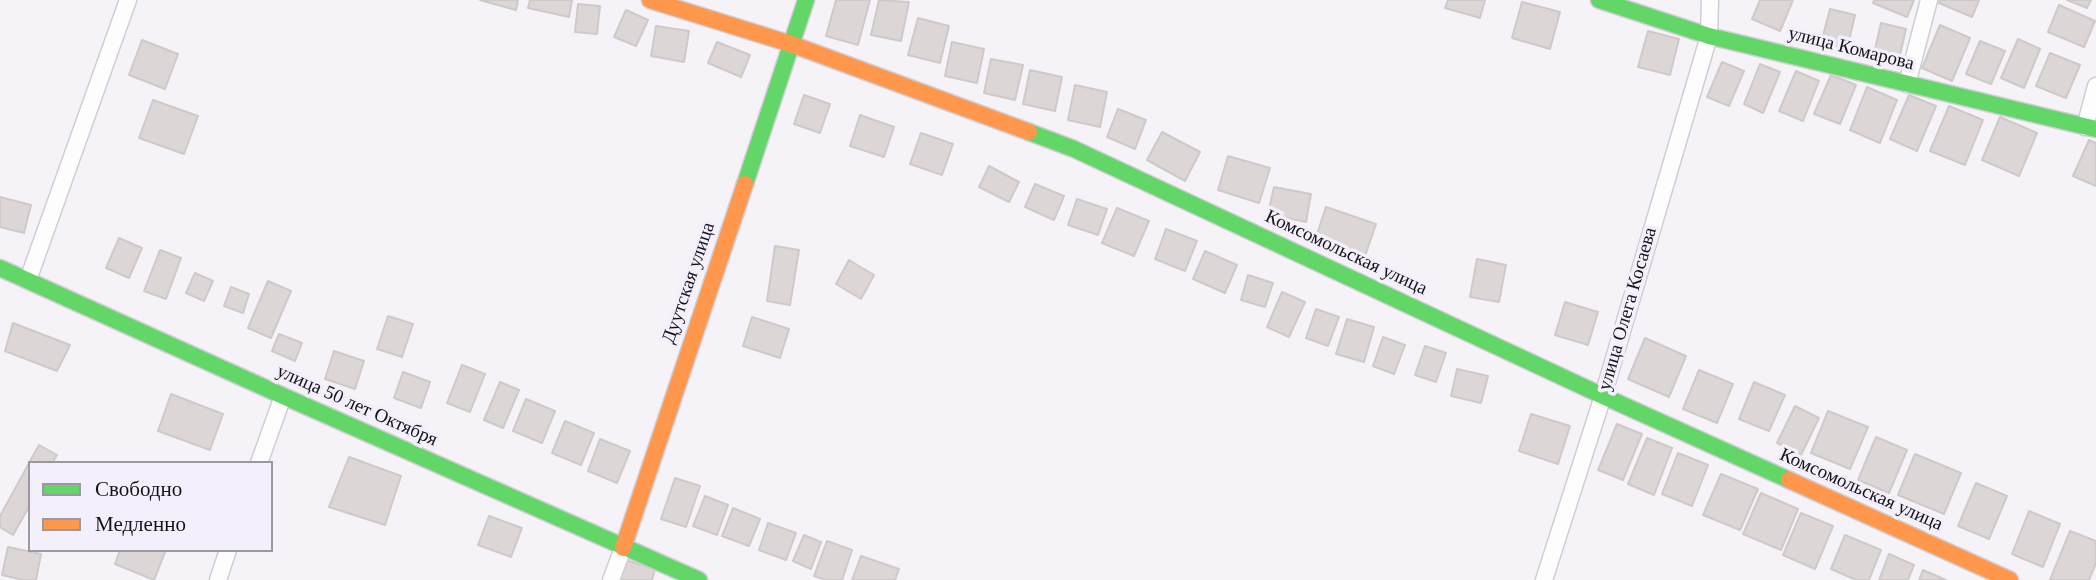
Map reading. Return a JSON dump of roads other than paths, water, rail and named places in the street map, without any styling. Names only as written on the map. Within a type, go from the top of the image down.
[{"type":"street","points":[[28,280],[128,0]]},
{"type":"street","name":"Комсомольская улица","points":[[650,0],[791,44],[1074,149],[1603,396],[2010,580]]},
{"type":"street","name":"Дуутская улица","points":[[611,580],[806,0]]},
{"type":"street","name":"улица Комарова","points":[[1600,0],[1709,36],[2091,128]]},
{"type":"street","name":"улица Олега Косаева","points":[[1544,580],[1603,396],[1709,36],[1710,0]]},
{"type":"street","points":[[1906,83],[1929,0]]},
{"type":"street","points":[[2091,128],[2096,86]]},
{"type":"street","name":"улица 50 лет Октября","points":[[0,268],[622,548],[699,580]]},
{"type":"street","points":[[260,461],[283,396]]},
{"type":"street","points":[[218,580],[227,552]]}]
